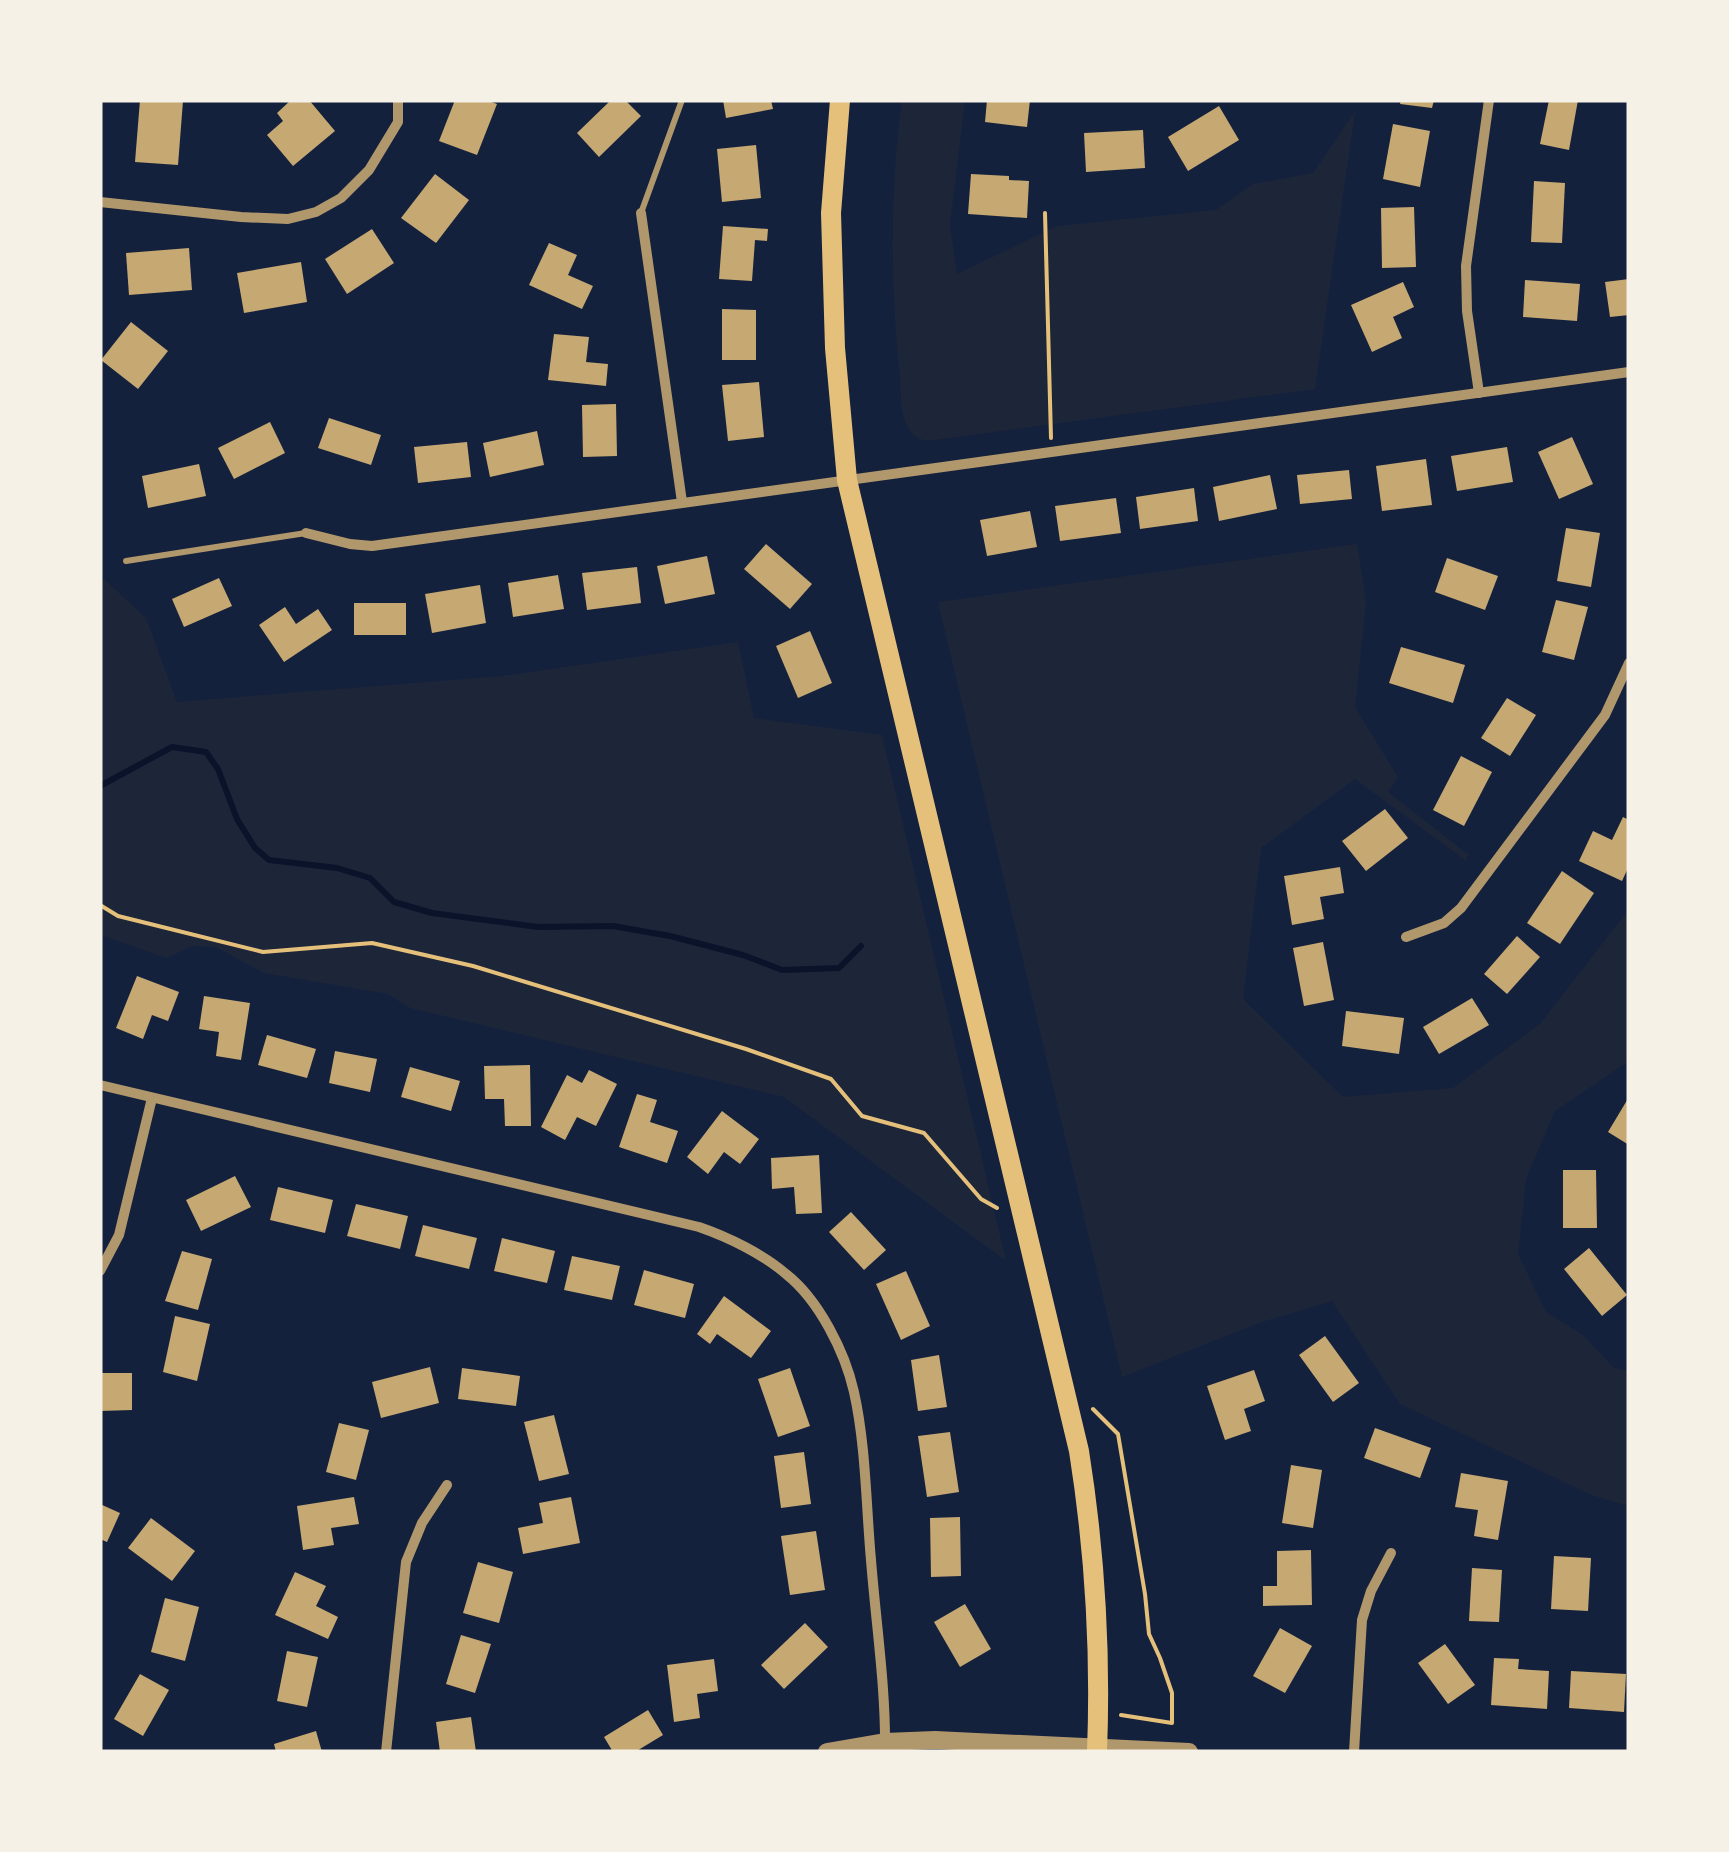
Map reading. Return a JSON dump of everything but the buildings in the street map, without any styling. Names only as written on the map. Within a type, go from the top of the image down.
[{"type":"main road","points":[[840,100],[830,214],[835,348],[848,480],[1079,1451],[1096,1587],[1098,1750]]},
{"type":"street","points":[[100,202],[256,218],[288,219],[316,212],[342,198],[368,170],[398,122],[398,100]]},
{"type":"street","points":[[1479,394],[1467,311],[1466,266],[1489,100]]},
{"type":"street","points":[[641,212],[682,502]]},
{"type":"street","points":[[306,533],[372,546],[1629,372]]},
{"type":"street","points":[[1406,937],[1444,924],[1461,908],[1604,715],[1629,663]]},
{"type":"street","points":[[100,1086],[698,1227],[725,1236],[786,1273],[810,1298],[844,1357],[854,1393],[861,1438],[885,1747]]},
{"type":"street","points":[[100,1270],[119,1235],[152,1098]]},
{"type":"street","points":[[386,1752],[406,1562],[422,1523],[447,1485]]},
{"type":"street","points":[[1354,1752],[1362,1620],[1371,1591],[1391,1553]]},
{"type":"street","points":[[827,1752],[935,1740],[1189,1752]]},
{"type":"lane","points":[[641,212],[682,100]]},
{"type":"lane","points":[[126,561],[306,533]]},
{"type":"path","points":[[1045,213],[1051,452]]},
{"type":"path","points":[[100,905],[118,916],[262,952],[372,943],[473,966],[746,1050],[831,1079],[862,1116],[924,1133],[988,1205],[1022,1212]]},
{"type":"path","points":[[1093,1409],[1118,1434],[1148,1634],[1172,1693],[1172,1722],[1121,1715]]},
{"type":"shaded area","points":[[902,100],[965,100],[950,225],[957,274],[1057,226],[1216,210],[1253,184],[1313,173],[1355,111],[1315,389],[927,441],[914,436],[901,403],[894,307],[893,203]]},
{"type":"shaded area","points":[[1357,544],[1366,602],[1355,707],[1398,777],[1388,792],[1469,855],[1465,860],[1355,779],[1261,848],[1243,999],[1343,1097],[1453,1088],[1540,1024],[1629,909],[1629,1061],[1555,1111],[1526,1179],[1518,1254],[1546,1312],[1583,1335],[1614,1368],[1629,1371],[1629,1506],[1591,1495],[1400,1404],[1332,1301],[1259,1323],[1122,1377],[938,602]]},
{"type":"shaded area","points":[[103,578],[146,618],[177,702],[503,676],[738,642],[754,718],[882,735],[1006,1261],[784,1097],[410,1008],[388,994],[264,973],[216,947],[192,946],[167,958],[100,935]]},
{"type":"waterway","points":[[100,786],[172,747],[206,752],[218,769],[237,819],[255,848],[269,860],[337,868],[370,878],[394,902],[432,913],[538,927],[613,926],[743,955],[782,970],[839,968],[861,946]]}]
